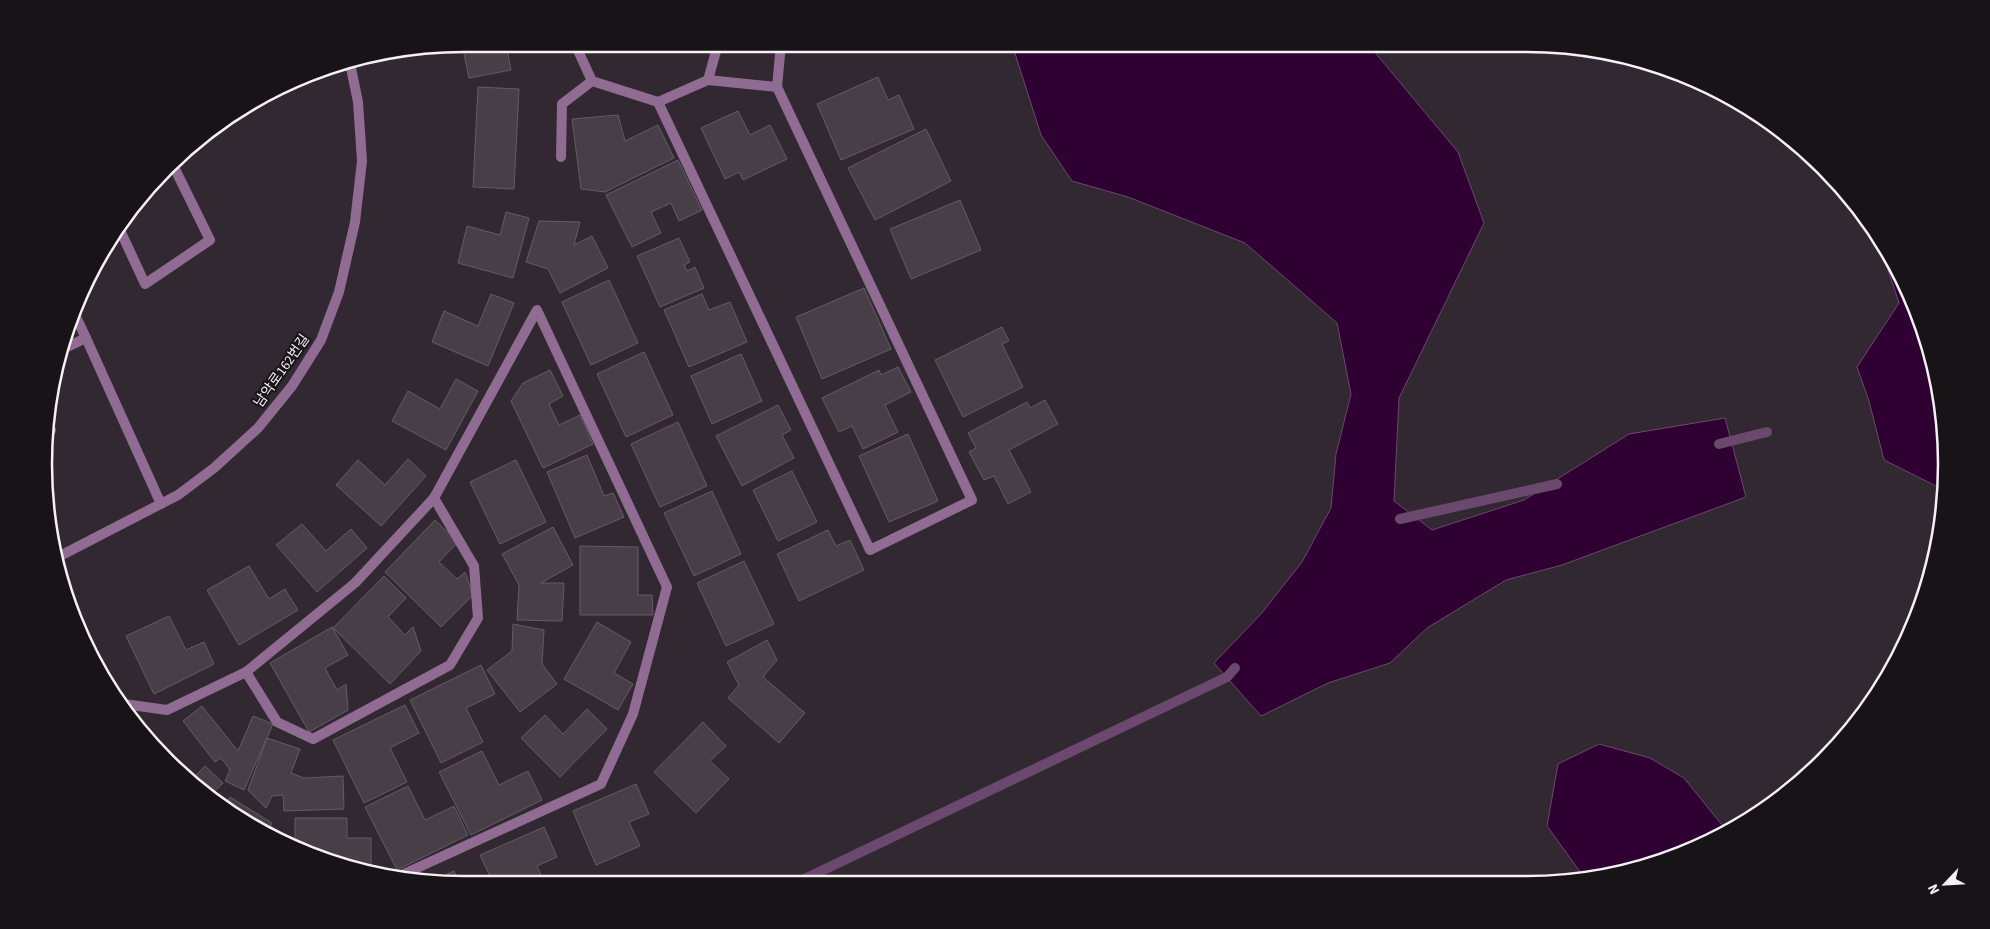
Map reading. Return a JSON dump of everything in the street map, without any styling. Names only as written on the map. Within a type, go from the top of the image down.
[{"type":"street","points":[[579,52],[592,81],[658,102],[708,80],[777,87]]},
{"type":"street","points":[[708,80],[717,52]]},
{"type":"street","points":[[658,102],[870,550],[972,500],[777,87],[780,52]]},
{"type":"street","name":"남악로162번길","points":[[63,555],[178,495],[214,468],[258,428],[292,386],[321,340],[339,292],[355,222],[362,161],[358,102],[351,69]]},
{"type":"street","points":[[561,157],[562,104],[592,81]]},
{"type":"street","points":[[122,235],[145,284],[210,240],[175,171]]},
{"type":"street","points":[[131,705],[167,710],[246,672],[355,583],[434,498],[536,310],[667,587],[633,714],[600,784],[407,872]]},
{"type":"street","points":[[78,322],[161,504]]},
{"type":"street","points":[[70,345],[86,338]]},
{"type":"street","points":[[246,672],[277,722],[312,739],[450,665],[478,618],[474,566],[434,498]]},
{"type":"shaded area","points":[[1015,52],[1375,52],[1458,152],[1484,223],[1399,398],[1394,501],[1432,530],[1524,500],[1629,434],[1725,418],[1746,497],[1562,565],[1506,580],[1427,628],[1390,663],[1328,683],[1261,716],[1214,663],[1261,614],[1302,562],[1331,508],[1336,454],[1351,394],[1337,323],[1245,243],[1128,197],[1072,181],[1041,135]]},
{"type":"shaded area","points":[[1888,270],[1916,332],[1930,384],[1937,438],[1937,487],[1884,460],[1869,401],[1857,367],[1899,303]]},
{"type":"shaded area","points":[[1599,744],[1650,758],[1684,778],[1723,826],[1658,855],[1606,869],[1581,873],[1547,826],[1558,764]]},
{"type":"building","points":[[464,52],[508,52],[511,70],[469,78]]},
{"type":"building","points":[[878,77],[888,100],[899,95],[914,129],[841,160],[817,104]]},
{"type":"building","points":[[478,87],[519,89],[514,189],[473,187]]},
{"type":"building","points":[[738,111],[750,135],[770,125],[787,159],[743,180],[739,172],[725,179],[701,128]]},
{"type":"building","points":[[618,115],[625,141],[658,125],[674,158],[605,192],[581,189],[572,119]]},
{"type":"building","points":[[926,129],[951,181],[875,220],[848,168]]},
{"type":"building","points":[[678,160],[702,210],[679,221],[671,203],[651,212],[661,233],[632,247],[606,195]]},
{"type":"building","points":[[960,200],[981,250],[911,279],[890,229]]},
{"type":"building","points":[[506,212],[529,218],[513,278],[458,263],[467,226],[500,235]]},
{"type":"building","points":[[539,221],[580,222],[574,245],[592,236],[608,268],[560,293],[548,269],[526,262]]},
{"type":"building","points":[[679,238],[690,262],[684,265],[687,271],[695,267],[704,288],[660,307],[637,256]]},
{"type":"building","points":[[609,280],[638,343],[591,365],[562,302]]},
{"type":"building","points":[[864,288],[891,349],[822,379],[796,317]]},
{"type":"building","points":[[491,294],[514,303],[488,366],[432,342],[444,311],[478,326]]},
{"type":"building","points":[[702,294],[709,310],[730,302],[747,342],[689,367],[664,310]]},
{"type":"building","points":[[1002,327],[1009,341],[1002,344],[1023,387],[963,417],[935,360]]},
{"type":"building","points":[[644,352],[673,415],[626,437],[597,374]]},
{"type":"building","points":[[741,354],[762,401],[712,424],[691,376]]},
{"type":"building","points":[[898,367],[911,392],[885,405],[898,432],[863,449],[852,426],[839,432],[822,398],[879,370],[881,375]]},
{"type":"building","points":[[550,370],[563,396],[549,404],[559,425],[580,415],[593,444],[543,468],[511,401],[523,383]]},
{"type":"building","points":[[456,379],[478,391],[446,450],[392,421],[408,391],[440,409]]},
{"type":"building","points":[[1045,400],[1058,424],[1009,450],[1031,492],[1008,504],[994,476],[984,480],[969,452],[976,448],[968,433],[1027,402],[1030,408]]},
{"type":"building","points":[[778,405],[791,430],[782,435],[794,458],[742,486],[716,436]]},
{"type":"building","points":[[678,422],[707,486],[660,507],[631,444]]},
{"type":"building","points":[[908,434],[938,501],[889,522],[859,456]]},
{"type":"building","points":[[587,455],[604,496],[613,493],[624,517],[575,538],[547,472]]},
{"type":"building","points":[[408,459],[426,476],[381,526],[336,485],[358,460],[385,485]]},
{"type":"building","points":[[516,460],[546,522],[500,544],[470,482]]},
{"type":"building","points":[[792,471],[817,522],[778,541],[753,490]]},
{"type":"building","points":[[712,491],[741,554],[694,576],[664,513]]},
{"type":"building","points":[[435,520],[458,542],[439,562],[457,579],[465,572],[473,595],[441,627],[385,572]]},
{"type":"building","points":[[302,524],[326,551],[351,529],[367,548],[317,592],[276,545]]},
{"type":"building","points":[[553,527],[573,565],[541,583],[564,583],[562,621],[517,620],[519,585],[502,554]]},
{"type":"building","points":[[828,530],[836,546],[850,540],[864,570],[799,601],[777,554]]},
{"type":"building","points":[[580,546],[638,547],[638,595],[652,595],[653,615],[580,615]]},
{"type":"building","points":[[744,561],[774,624],[726,646],[697,583]]},
{"type":"building","points":[[249,566],[269,599],[285,589],[298,610],[239,645],[207,590]]},
{"type":"building","points":[[384,576],[406,598],[388,617],[405,635],[413,627],[421,651],[390,684],[333,628]]},
{"type":"building","points":[[169,616],[186,650],[204,642],[214,664],[154,694],[126,636]]},
{"type":"building","points":[[597,622],[631,642],[614,673],[633,684],[618,710],[564,679]]},
{"type":"building","points":[[513,624],[544,630],[542,664],[557,684],[520,712],[487,670],[512,651]]},
{"type":"building","points":[[332,627],[348,655],[325,668],[337,690],[346,684],[348,710],[309,732],[270,663]]},
{"type":"building","points":[[767,640],[777,660],[763,677],[805,713],[779,743],[728,698],[739,685],[727,662]]},
{"type":"building","points":[[481,665],[495,694],[466,708],[483,742],[441,763],[410,700]]},
{"type":"building","points":[[405,705],[419,733],[390,748],[407,782],[364,803],[333,740]]},
{"type":"building","points":[[202,706],[238,751],[253,716],[273,724],[244,790],[225,781],[230,770],[221,758],[215,762],[183,721]]},
{"type":"building","points":[[587,709],[607,729],[560,777],[521,738],[545,715],[563,734]]},
{"type":"building","points":[[703,722],[726,746],[710,761],[729,779],[696,813],[654,772]]},
{"type":"building","points":[[267,738],[300,749],[291,773],[304,778],[343,776],[344,809],[284,811],[283,795],[272,796],[266,808],[248,790]]},
{"type":"building","points":[[482,751],[499,785],[528,771],[542,800],[471,835],[439,772]]},
{"type":"building","points":[[205,766],[223,783],[214,791],[195,776]]},
{"type":"building","points":[[636,784],[649,814],[629,822],[640,846],[596,865],[573,811]]},
{"type":"building","points":[[408,786],[425,820],[454,806],[468,835],[397,870],[365,807]]},
{"type":"building","points":[[230,797],[272,823],[270,827],[258,821],[228,801]]},
{"type":"building","points":[[295,818],[347,818],[347,838],[371,838],[371,866],[332,855],[295,840]]},
{"type":"building","points":[[544,827],[557,857],[537,866],[541,876],[490,876],[480,855]]},
{"type":"building","points":[[454,871],[456,876],[443,876]]},
{"type":"waterway","points":[[1719,444],[1767,432]]},
{"type":"waterway","points":[[1400,519],[1557,484]]},
{"type":"waterway","points":[[811,876],[1227,677],[1235,668]]}]
